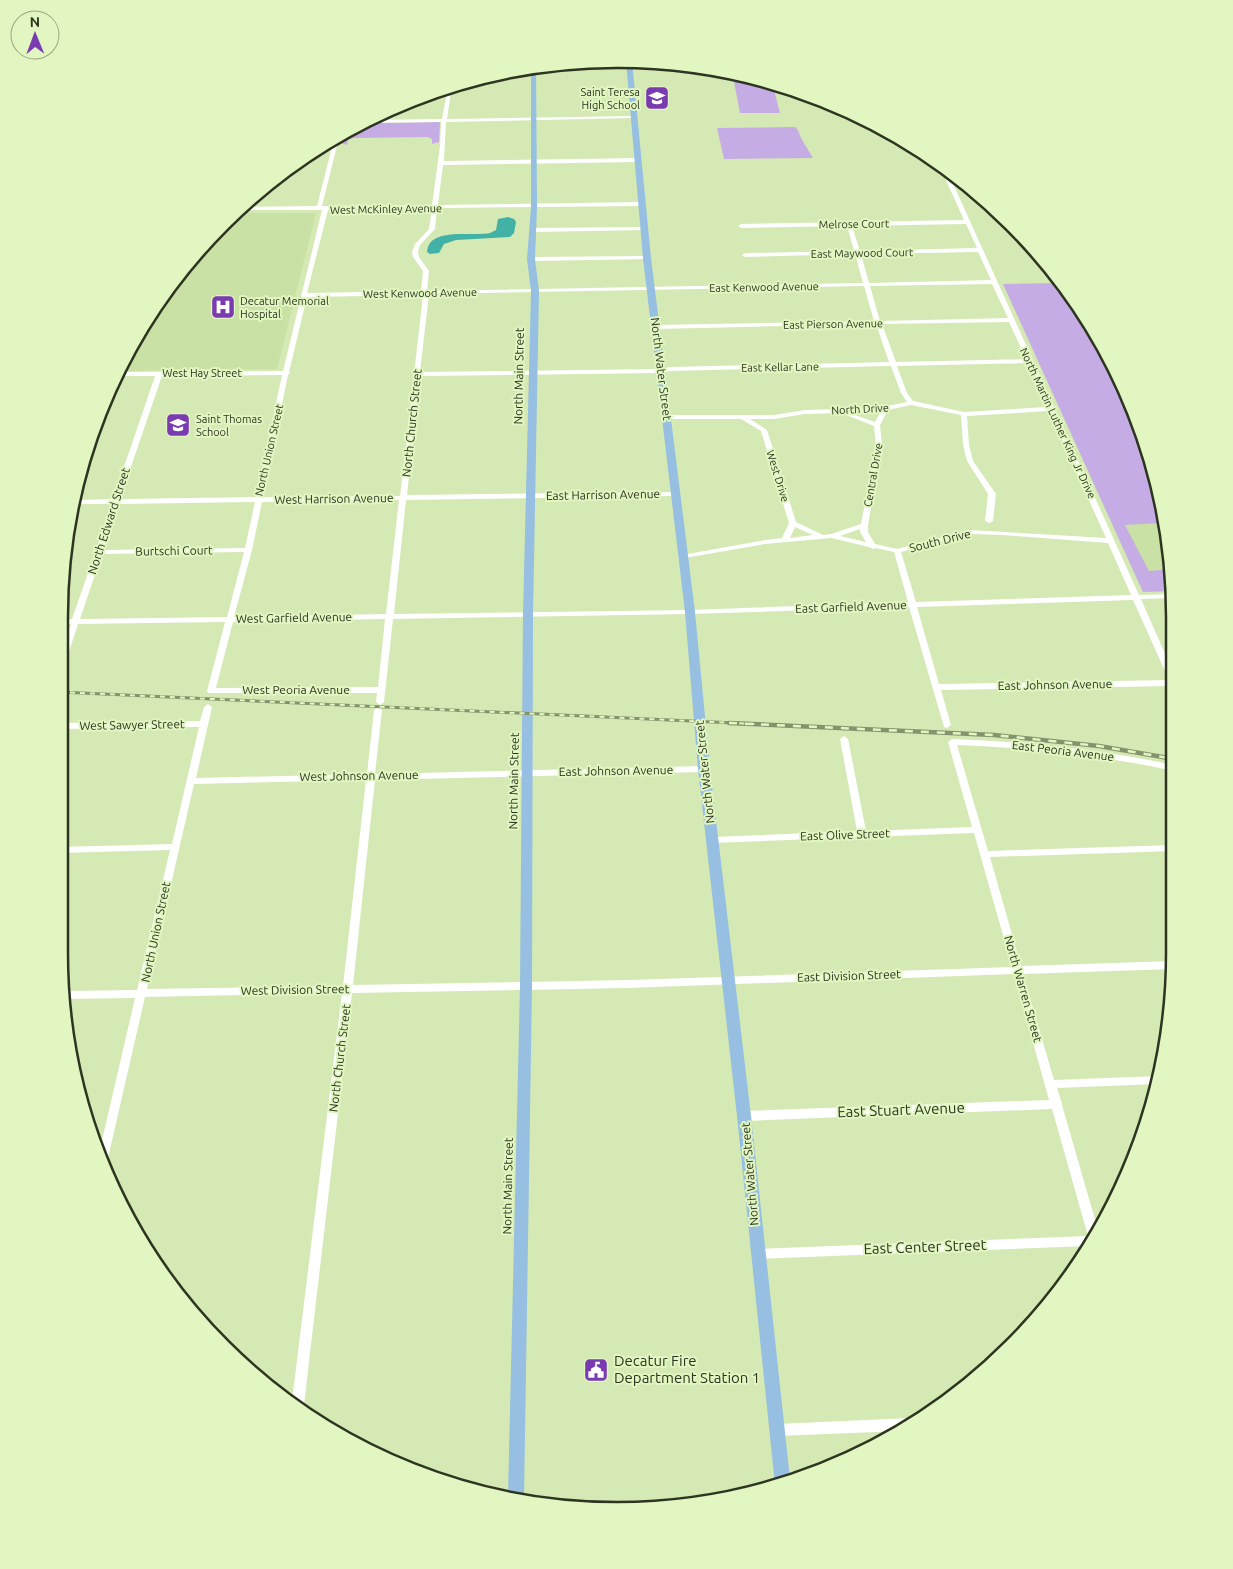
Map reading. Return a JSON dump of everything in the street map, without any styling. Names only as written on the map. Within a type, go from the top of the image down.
[{"type":"main road","name":"North Water Street","points":[[630,68],[647,258],[660,371],[668,417],[682,557],[690,612],[704,769],[744,1116],[781,1476]]},
{"type":"main road","name":"North Main Street","points":[[516,1492],[526,986],[528,614],[535,291],[531,259],[534,207],[534,74]]},
{"type":"street","points":[[435,208],[449,94]]},
{"type":"street","points":[[379,122],[634,118]]},
{"type":"street","name":"North Union Street","points":[[211,691],[248,550],[286,373],[306,294],[336,145]]},
{"type":"street","points":[[441,162],[639,160]]},
{"type":"street","name":"North Martin Luther King Jr Drive","points":[[948,179],[1166,665]]},
{"type":"street","name":"West McKinley Avenue","points":[[249,209],[534,207],[643,204]]},
{"type":"street","name":"North Church Street","points":[[299,1400],[348,989],[417,374],[426,271],[416,257],[415,252],[417,245],[431,231],[435,208]]},
{"type":"street","name":"Melrose Court","points":[[740,226],[967,222]]},
{"type":"street","points":[[848,224],[878,323],[904,393],[910,403]]},
{"type":"street","points":[[533,230],[645,229]]},
{"type":"street","name":"East Maywood Court","points":[[745,255],[980,250]]},
{"type":"street","points":[[531,259],[647,258]]},
{"type":"street","name":"East Kenwood Avenue","points":[[535,291],[994,282]]},
{"type":"street","name":"West Kenwood Avenue","points":[[306,294],[535,291]]},
{"type":"street","name":"East Pierson Avenue","points":[[656,328],[1011,320]]},
{"type":"street","name":"East Kellar Lane","points":[[417,374],[660,371],[670,369],[1029,360]]},
{"type":"street","name":"West Hay Street","points":[[124,374],[286,373]]},
{"type":"street","name":"North Edward Street","points":[[68,644],[159,374]]},
{"type":"street","name":"North Drive","points":[[668,417],[774,418],[792,413],[885,409],[910,403],[964,414],[1052,409]]},
{"type":"street","name":"Central Drive","points":[[873,547],[864,532],[864,525],[879,446],[877,425],[885,409]]},
{"type":"street","name":"Central Drive","points":[[839,410],[877,425]]},
{"type":"street","points":[[964,414],[966,445],[970,461],[992,494],[989,521]]},
{"type":"street","points":[[744,418],[764,430],[774,418]]},
{"type":"street","name":"West Drive","points":[[764,430],[793,523]]},
{"type":"street","name":"East Harrison Avenue","points":[[532,496],[675,494]]},
{"type":"street","name":"West Harrison Avenue","points":[[80,502],[532,496]]},
{"type":"street","points":[[970,532],[989,521]]},
{"type":"street","points":[[989,521],[1003,532]]},
{"type":"street","points":[[785,540],[793,523],[823,537]]},
{"type":"street","name":"Central Drive","points":[[832,536],[864,525]]},
{"type":"street","name":"South Drive","points":[[682,557],[785,540],[832,536],[897,551],[928,545],[970,532],[1003,532],[1111,541]]},
{"type":"street","name":"Burtschi Court","points":[[99,552],[248,550]]},
{"type":"street","points":[[897,551],[948,726]]},
{"type":"street","name":"East Garfield Avenue","points":[[528,614],[690,612],[1165,596]]},
{"type":"street","name":"West Garfield Avenue","points":[[68,622],[528,614]]},
{"type":"street","name":"East Johnson Avenue","points":[[937,687],[1166,681]]},
{"type":"street","name":"West Peoria Avenue","points":[[211,691],[382,690]]},
{"type":"street","name":"North Union Street","points":[[105,1151],[208,707]]},
{"type":"street","name":"West Sawyer Street","points":[[68,726],[205,724]]},
{"type":"street","points":[[844,739],[862,834]]},
{"type":"street","name":"East Peoria Avenue","points":[[952,742],[1016,744],[1086,752],[1166,767]]},
{"type":"street","name":"North Warren Street","points":[[952,742],[985,854],[1016,971],[1057,1104],[1092,1228]]},
{"type":"street","name":"East Johnson Avenue","points":[[527,772],[704,769]]},
{"type":"street","name":"West Johnson Avenue","points":[[190,781],[527,772]]},
{"type":"street","name":"East Olive Street","points":[[713,840],[978,830]]},
{"type":"street","points":[[68,850],[174,847]]},
{"type":"street","points":[[985,854],[1166,848]]},
{"type":"street","name":"East Division Street","points":[[526,986],[1165,965]]},
{"type":"street","name":"West Division Street","points":[[70,996],[526,986]]},
{"type":"street","points":[[1051,1084],[1150,1080]]},
{"type":"street","name":"East Stuart Avenue","points":[[744,1116],[1057,1104]]},
{"type":"street","name":"East Center Street","points":[[758,1254],[1083,1241]]},
{"type":"street","points":[[777,1430],[897,1425]]},
{"type":"shaded area","points":[[734,82],[742,82],[774,91],[780,113],[740,113]]},
{"type":"shaded area","points":[[440,122],[439,142],[432,144],[432,139],[428,137],[354,138],[348,140],[347,145],[340,142],[377,123]]},
{"type":"shaded area","points":[[795,127],[813,158],[724,159],[717,128]]},
{"type":"shaded area","name":"Decatur Memorial Hospital","points":[[245,213],[316,213],[277,369],[126,371],[160,311],[181,282],[228,228]]},
{"type":"shaded area","points":[[1053,283],[1073,311],[1109,374],[1124,406],[1136,440],[1147,474],[1157,523],[1125,525],[1149,571],[1163,570],[1165,591],[1143,592],[1003,284]]},
{"type":"shaded area","points":[[1157,519],[1165,591],[1143,592],[1111,521]]},
{"type":"water","points":[[508,217],[516,222],[514,233],[510,237],[456,240],[444,244],[439,253],[430,254],[427,252],[430,244],[435,239],[452,234],[490,233],[496,230],[498,219]]},
{"type":"railway","points":[[68,692],[756,724]]},
{"type":"railway","points":[[729,723],[994,735],[1099,746],[1166,758]]},
{"type":"place","name":"Saint Teresa High School","points":[[657,98]]},
{"type":"place","name":"Decatur Memorial Hospital","points":[[223,307]]},
{"type":"place","name":"Saint Thomas School","points":[[178,425]]},
{"type":"place","name":"Decatur Fire Department Station 1","points":[[596,1370]]}]
